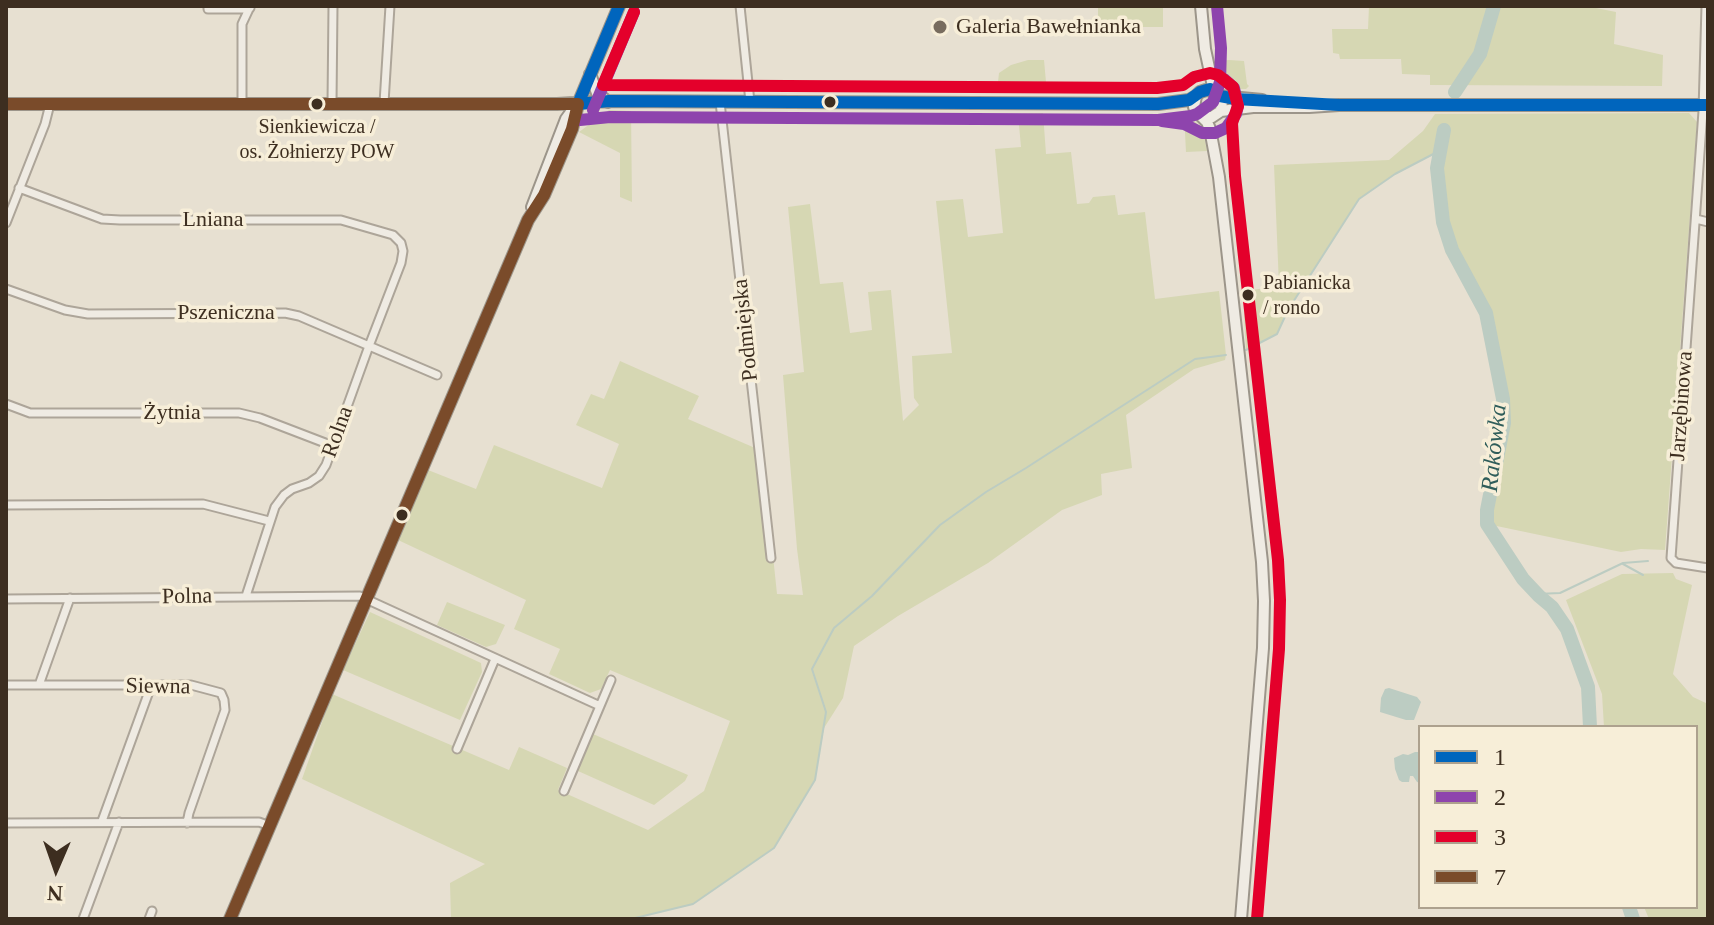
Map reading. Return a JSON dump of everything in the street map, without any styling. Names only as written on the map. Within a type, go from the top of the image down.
[{"type":"main road","points":[[230,919],[528,220],[536,192],[578,104],[619,6]]},
{"type":"main road","points":[[1201,6],[1204,79],[1194,102],[1207,122],[1219,177],[1264,601],[1241,919]]},
{"type":"main road","points":[[1205,49],[1222,106],[1219,113],[1219,177]]},
{"type":"main road","points":[[590,74],[597,93],[608,102]]},
{"type":"main road","points":[[6,104],[1158,104],[1189,100],[1206,90],[1236,99],[1339,105],[1705,105]]},
{"type":"main road","points":[[569,124],[585,112],[608,102]]},
{"type":"main road","points":[[557,104],[569,124]]},
{"type":"main road","points":[[1158,104],[1207,118],[1253,107],[1339,105]]},
{"type":"street","points":[[208,6],[208,9],[250,8],[242,24],[242,103]]},
{"type":"street","points":[[332,103],[333,6]]},
{"type":"street","points":[[384,103],[390,6]]},
{"type":"street","points":[[740,6],[750,102]]},
{"type":"street","name":"Jarzębinowa","points":[[1706,6],[1705,105],[1671,553],[1674,563],[1708,568]]},
{"type":"street","name":"Podmiejska","points":[[720,102],[771,558]]},
{"type":"street","points":[[6,223],[50,104]]},
{"type":"street","name":"Lniana","points":[[19,188],[102,219],[348,220],[393,235],[403,248]]},
{"type":"street","points":[[1696,219],[1708,222]]},
{"type":"street","name":"Rolna","points":[[246,596],[275,507],[284,495],[319,476],[326,465],[401,263],[403,248]]},
{"type":"street","name":"Pszeniczna","points":[[6,289],[65,310],[88,314],[285,313],[299,316],[437,375]]},
{"type":"street","name":"Żytnia","points":[[6,404],[30,413],[239,413],[333,446]]},
{"type":"street","points":[[6,505],[203,504],[269,521]]},
{"type":"street","name":"Polna","points":[[6,599],[360,596],[366,599]]},
{"type":"street","points":[[39,685],[70,598]]},
{"type":"street","points":[[366,599],[600,706]]},
{"type":"street","points":[[457,749],[495,659]]},
{"type":"street","points":[[564,791],[611,680]]},
{"type":"street","name":"Siewna","points":[[6,685],[191,685],[221,693],[225,710],[187,823]]},
{"type":"street","points":[[102,821],[151,686]]},
{"type":"street","points":[[83,919],[119,822]]},
{"type":"street","points":[[6,823],[259,822],[270,826]]},
{"type":"green space","points":[[1098,6],[1163,7],[1163,27],[1141,27],[1141,33],[1098,33]]},
{"type":"green space","points":[[1369,6],[1586,6],[1616,12],[1614,44],[1663,55],[1662,86],[1430,85],[1430,75],[1402,74],[1401,59],[1340,59],[1339,54],[1333,53],[1332,29],[1368,29]]},
{"type":"green space","points":[[1028,60],[1044,60],[1047,93],[1001,89],[999,73]]},
{"type":"green space","points":[[1214,61],[1244,61],[1249,86],[1246,89],[1228,89],[1221,79],[1216,78]]},
{"type":"green space","points":[[609,110],[631,111],[632,202],[620,197],[620,153],[579,132]]},
{"type":"green space","points":[[1043,113],[1046,154],[1071,152],[1077,204],[1089,203],[1093,197],[1115,195],[1118,215],[1145,212],[1155,299],[1219,291],[1225,360],[1194,369],[1126,415],[1132,468],[1101,474],[1102,495],[1062,510],[988,563],[854,646],[843,698],[824,728],[815,780],[774,848],[693,904],[631,919],[451,919],[450,883],[485,864],[302,779],[332,694],[509,770],[519,747],[567,768],[558,790],[648,830],[704,791],[730,721],[610,670],[601,689],[590,693],[549,674],[560,649],[514,629],[526,600],[398,540],[428,470],[476,489],[494,445],[602,488],[619,444],[576,425],[591,394],[604,399],[620,361],[699,396],[688,419],[762,451],[777,594],[803,595],[783,375],[804,372],[788,207],[810,204],[820,284],[843,282],[850,333],[872,330],[868,292],[891,290],[903,421],[919,405],[914,398],[912,356],[952,353],[936,201],[963,199],[968,237],[1003,233],[995,149],[1021,147],[1018,114]]},
{"type":"green space","points":[[1689,113],[1697,122],[1665,550],[1621,552],[1487,524],[1504,423],[1503,399],[1486,313],[1452,250],[1443,222],[1437,168],[1440,150],[1395,174],[1359,199],[1288,310],[1277,334],[1246,350],[1245,291],[1279,286],[1274,165],[1389,160],[1423,131],[1435,114]]},
{"type":"green space","points":[[1184,114],[1203,131],[1207,151],[1186,152]]},
{"type":"green space","points":[[1673,573],[1676,579],[1692,585],[1673,674],[1693,697],[1708,704],[1708,919],[1649,919],[1645,909],[1698,909],[1698,725],[1604,725],[1602,694],[1566,600],[1622,574]]},
{"type":"green space","points":[[447,602],[505,625],[496,644],[486,647],[437,625]]},
{"type":"green space","points":[[370,612],[481,663],[482,672],[460,720],[343,670]]},
{"type":"green space","points":[[593,734],[688,775],[685,781],[654,805],[578,771]]},
{"type":"shaded area","points":[[1385,689],[1417,697],[1421,702],[1414,720],[1380,712],[1381,698]]},
{"type":"shaded area","points":[[1418,752],[1418,782],[1413,776],[1410,776],[1409,782],[1399,780],[1394,758]]},
{"type":"waterway","name":"Rakówka","points":[[1455,92],[1480,54],[1494,6]]},
{"type":"waterway","name":"Rakówka","points":[[1444,130],[1437,168],[1443,222],[1452,250],[1486,313],[1503,399],[1504,423],[1487,524],[1523,579],[1552,607],[1567,629],[1588,687],[1590,725]]},
{"type":"waterway","name":"Rakówka","points":[[1246,350],[1277,334],[1288,310],[1359,199],[1395,174],[1441,150]]},
{"type":"waterway","points":[[631,919],[693,904],[774,848],[815,780],[826,712],[812,669],[834,628],[872,596],[940,525],[986,492],[1195,359],[1226,355]]},
{"type":"waterway","points":[[1537,594],[1560,593],[1623,563],[1648,561]]},
{"type":"waterway","points":[[1623,564],[1643,575]]},
{"type":"waterway","name":"Rakówka","points":[[1630,909],[1633,919]]},
{"type":"transit line","name":"1","points":[[578,104],[619,6]]},
{"type":"transit line","name":"2","points":[[580,120],[610,117],[1158,120],[1191,116],[1213,102],[1220,82],[1217,6]]},
{"type":"transit line","name":"2","points":[[593,110],[634,12]]},
{"type":"transit line","name":"3","points":[[634,12],[603,85],[1157,88],[1183,85],[1194,77],[1210,73],[1218,75],[1233,87],[1238,106],[1232,123],[1235,176],[1280,600],[1279,649],[1257,919]]},
{"type":"transit line","name":"2","points":[[1162,121],[1184,124],[1202,133],[1215,133],[1226,128],[1238,106],[1234,88],[1224,79]]},
{"type":"transit line","name":"1","points":[[578,104],[609,101],[1158,104],[1189,100],[1210,89],[1220,96]]},
{"type":"transit line","name":"1","points":[[1220,96],[1339,105],[1708,105]]},
{"type":"transit line","name":"7","points":[[6,104],[578,104],[572,129],[544,195],[528,220],[230,919]]},
{"type":"place","name":"Galeria Bawełnianka","points":[[940,27]]},
{"type":"place","name":"Sienkiewicza / os. Żołnierzy POW","points":[[317,104]]},
{"type":"place","name":"Pabianicka / rondo","points":[[1248,295]]}]
